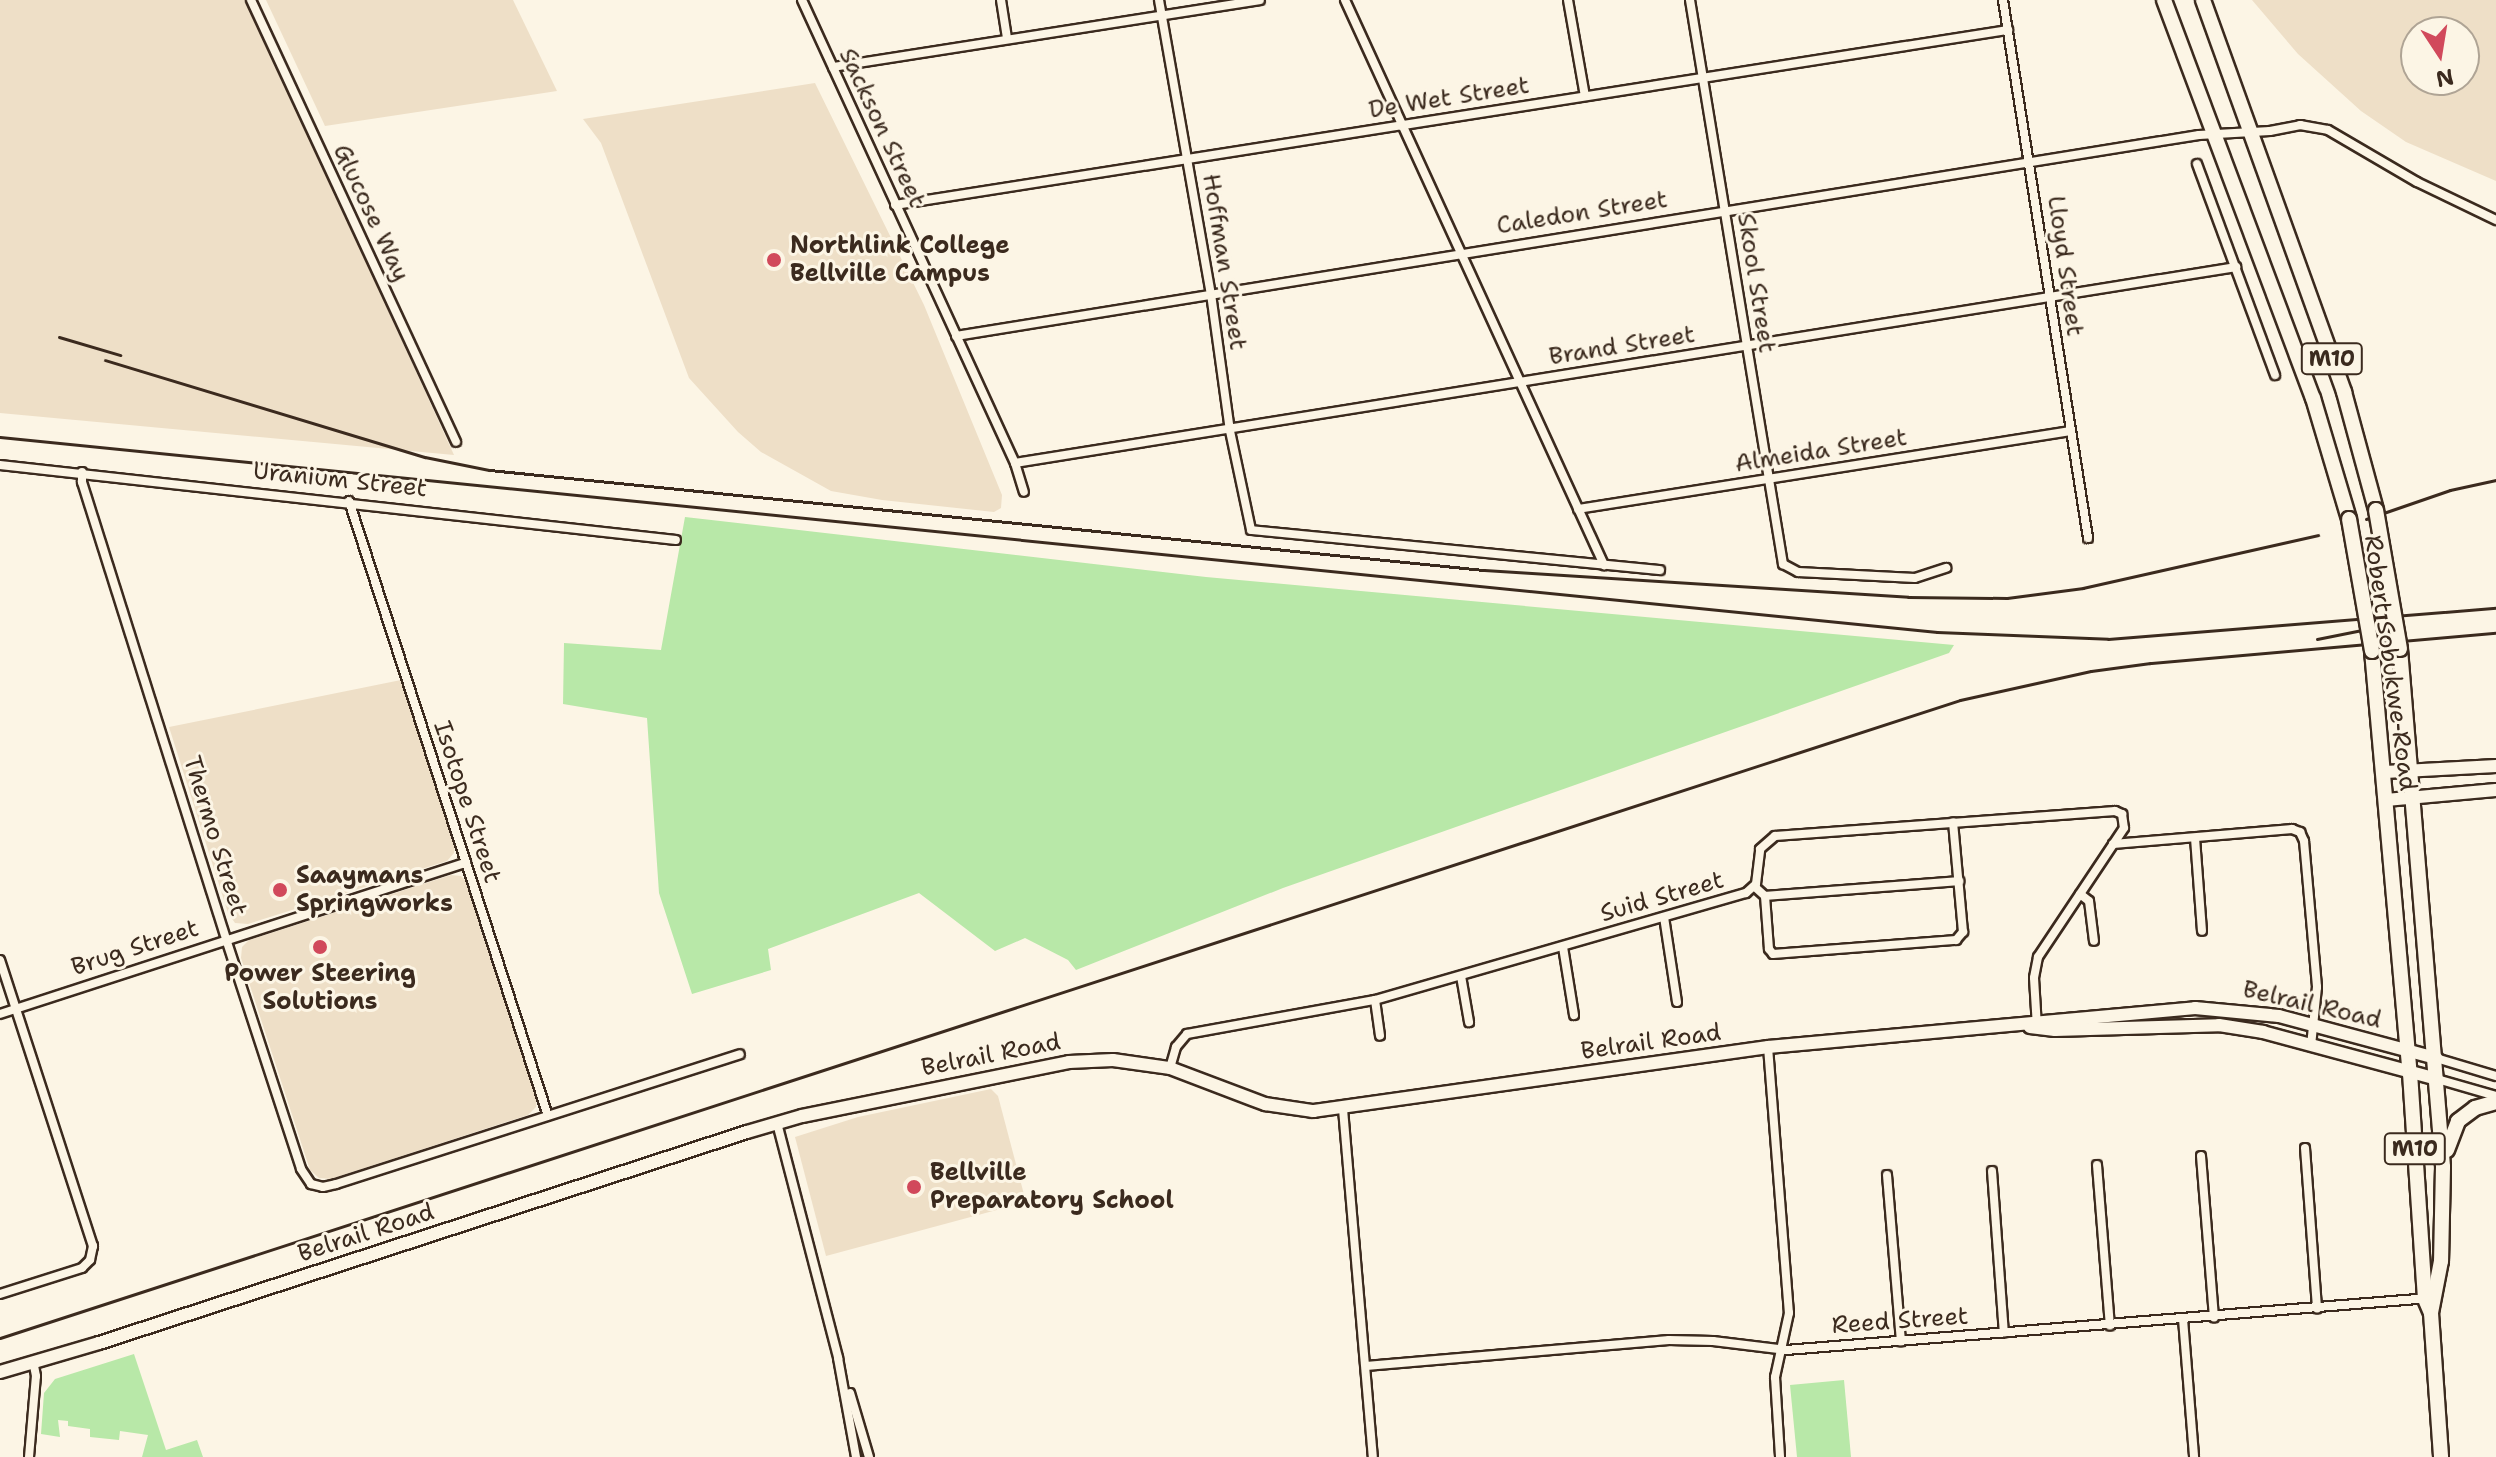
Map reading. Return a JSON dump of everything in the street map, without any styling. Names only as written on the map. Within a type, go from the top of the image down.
[{"type":"main road","name":"Robert Sobukwe Road","points":[[2164,0],[2313,398],[2349,519],[2372,651],[2385,772],[2431,1303],[2441,1457]]},
{"type":"main road","name":"Robert Sobukwe Road","points":[[2203,0],[2344,392],[2376,510],[2400,649],[2436,1058],[2445,1202],[2431,1303]]},
{"type":"main road","points":[[2443,1167],[2450,1136],[2458,1121],[2475,1108],[2496,1099]]},
{"type":"street","name":"Glucose Way","points":[[251,0],[456,442]]},
{"type":"street","name":"Sackson Street","points":[[802,0],[1015,463],[1024,492]]},
{"type":"street","points":[[1001,0],[1007,39]]},
{"type":"street","name":"Hoffman Street","points":[[1159,0],[1211,294],[1230,431],[1251,530],[1604,565]]},
{"type":"street","points":[[833,67],[1260,0]]},
{"type":"street","points":[[1345,0],[1604,565],[1660,570]]},
{"type":"street","points":[[1568,0],[1585,96]]},
{"type":"street","name":"Skool Street","points":[[1690,0],[1783,564],[1798,572],[1915,578],[1946,568]]},
{"type":"street","name":"Lloyd Street","points":[[2003,0],[2088,538]]},
{"type":"street","name":"De Wet Street","points":[[895,205],[2008,30]]},
{"type":"street","name":"Caledon Street","points":[[956,336],[2215,132],[2252,133],[2300,125],[2328,130],[2417,182],[2496,220]]},
{"type":"street","points":[[2197,164],[2275,375]]},
{"type":"street","name":"Brand Street","points":[[1015,463],[1230,431],[2236,267]]},
{"type":"street","name":"Almeida Street","points":[[1578,509],[2070,431]]},
{"type":"street","name":"Uranium Street","points":[[0,465],[349,501],[676,540]]},
{"type":"street","name":"Thermo Street","points":[[82,472],[82,482],[226,939],[301,1169],[311,1184],[323,1187],[336,1184],[548,1116]]},
{"type":"street","name":"Isotope Street","points":[[349,501],[548,1116]]},
{"type":"street","points":[[2385,772],[2496,766]]},
{"type":"street","points":[[2386,800],[2496,790]]},
{"type":"street","name":"Suid Street","points":[[1170,1068],[1177,1044],[1187,1034],[1375,1000],[1664,917],[1755,887],[1760,849],[1775,836],[2110,810],[2122,814],[2125,824],[2113,844]]},
{"type":"street","points":[[1755,887],[1765,896],[1769,949],[1773,954],[1782,956],[1956,940],[1963,932],[1953,822]]},
{"type":"street","points":[[2036,1025],[2034,978],[2038,957],[2113,844],[2292,829],[2302,835],[2317,987],[2311,1046]]},
{"type":"street","points":[[2195,838],[2202,931]]},
{"type":"street","name":"Brug Street","points":[[0,1014],[466,863]]},
{"type":"street","points":[[1765,896],[1959,881]]},
{"type":"street","points":[[2080,894],[2089,901],[2094,941]]},
{"type":"street","points":[[1664,917],[1677,1002]]},
{"type":"street","points":[[1563,947],[1574,1015]]},
{"type":"street","points":[[0,960],[93,1239],[90,1260],[82,1268],[0,1294]]},
{"type":"street","points":[[1461,976],[1469,1022]]},
{"type":"street","points":[[1375,1000],[1380,1036]]},
{"type":"street","name":"Belrail Road","points":[[0,1372],[99,1343],[777,1123],[1069,1062],[1113,1060],[1170,1068],[1282,1108],[1313,1111],[1768,1047],[2036,1025],[2195,1008],[2246,1010],[2408,1050],[2496,1076]]},
{"type":"street","name":"Belrail Road","points":[[2036,1025],[2219,1025],[2437,1079],[2496,1099]]},
{"type":"street","points":[[1768,1047],[1789,1313],[1775,1387],[1780,1457]]},
{"type":"street","points":[[548,1116],[740,1054]]},
{"type":"street","points":[[1343,1109],[1373,1457]]},
{"type":"street","points":[[777,1123],[838,1358],[869,1457]]},
{"type":"street","points":[[2305,1148],[2317,1309]]},
{"type":"street","points":[[2201,1156],[2214,1317]]},
{"type":"street","points":[[2097,1165],[2110,1325]]},
{"type":"street","points":[[1992,1171],[2004,1333]]},
{"type":"street","points":[[1887,1175],[1901,1341]]},
{"type":"street","name":"Reed Street","points":[[1366,1366],[1669,1340],[1781,1348],[2431,1303]]},
{"type":"street","points":[[2183,1319],[2194,1457]]},
{"type":"street","points":[[838,1358],[856,1457]]},
{"type":"street","points":[[29,1457],[36,1376],[33,1361]]},
{"type":"shaded area","points":[[0,0],[247,0],[454,455],[0,413]]},
{"type":"shaded area","points":[[266,0],[513,0],[557,91],[325,126]]},
{"type":"shaded area","points":[[2252,0],[2496,0],[2496,181],[2406,142],[2361,111],[2298,54]]},
{"type":"shaded area","name":"Northlink College Bellville Campus","points":[[815,83],[924,305],[1002,495],[1001,508],[994,512],[882,500],[831,491],[761,452],[738,432],[689,378],[601,143],[583,119]]},
{"type":"shaded area","points":[[401,680],[455,845],[454,853],[447,861],[248,924],[235,923],[228,913],[169,727]]},
{"type":"shaded area","points":[[451,875],[461,876],[467,882],[537,1095],[536,1107],[528,1115],[331,1179],[319,1178],[310,1170],[241,958],[242,947],[249,940]]},
{"type":"shaded area","name":"Bellville Preparatory School","points":[[991,1089],[998,1096],[1026,1202],[826,1256],[795,1137],[858,1117]]},
{"type":"green space","points":[[685,517],[1206,577],[1954,645],[1949,653],[1283,888],[1076,970],[1068,960],[1025,938],[995,951],[919,893],[768,949],[771,970],[692,994],[659,893],[647,718],[563,704],[564,643],[661,650]]},
{"type":"green space","points":[[134,1354],[166,1450],[197,1440],[203,1457],[142,1457],[148,1435],[120,1431],[119,1440],[90,1437],[90,1429],[68,1426],[68,1421],[58,1420],[60,1437],[41,1434],[44,1393],[55,1379]]},
{"type":"green space","points":[[1844,1380],[1851,1457],[1797,1457],[1790,1385]]},
{"type":"railway","points":[[59,337],[120,355]]},
{"type":"railway","points":[[105,360],[425,457],[489,470],[1484,570],[1908,597],[2007,598],[2083,588],[2318,535]]},
{"type":"railway","points":[[0,437],[1937,632],[2108,639],[2496,608]]},
{"type":"railway","points":[[2366,519],[2450,490],[2496,480]]},
{"type":"railway","points":[[2317,639],[2372,628]]},
{"type":"railway","points":[[0,1338],[1960,700],[2091,671],[2150,663],[2496,633]]},
{"type":"place","name":"Northlink College Bellville Campus","points":[[774,260]]},
{"type":"place","name":"Saaymans Springworks","points":[[280,890]]},
{"type":"place","name":"Power Steering Solutions","points":[[320,947]]},
{"type":"place","name":"Bellville Preparatory School","points":[[914,1187]]}]
